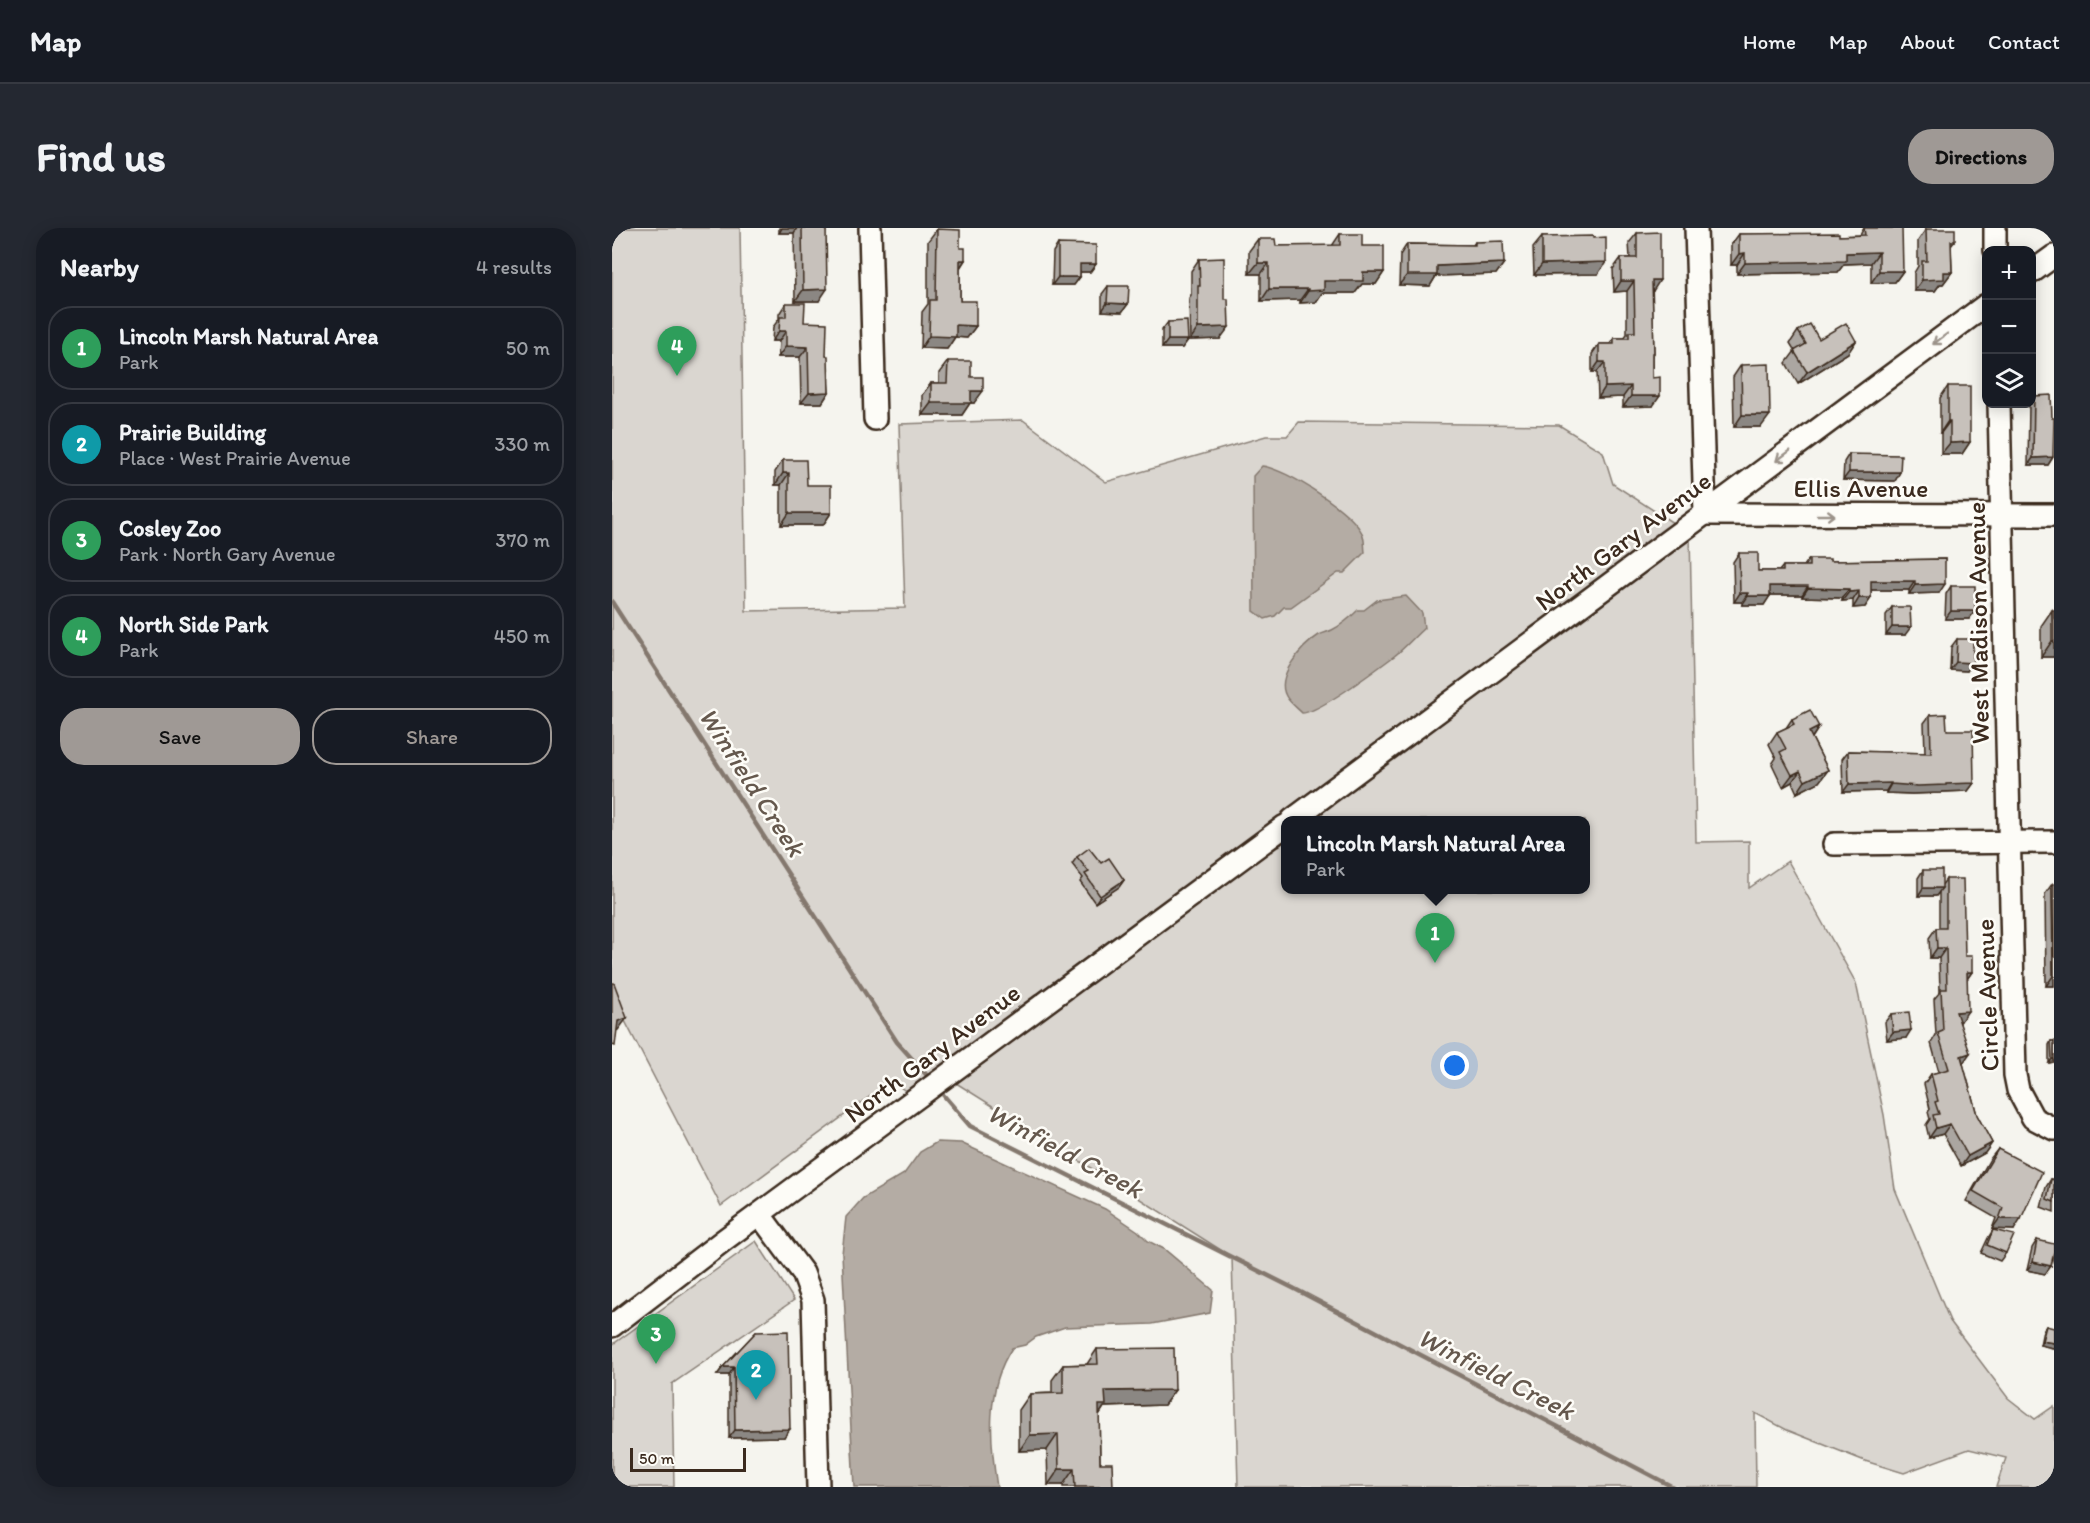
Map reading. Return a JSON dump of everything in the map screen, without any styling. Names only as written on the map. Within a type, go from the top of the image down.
[{"type":"street","points":[[870,228],[875,419]]},
{"type":"street","points":[[1696,228],[1705,514]]},
{"type":"street","points":[[1995,228],[1995,246]]},
{"type":"street","points":[[2036,269],[2054,256]]},
{"type":"street","name":"North Gary Avenue","points":[[1297,816],[1982,307]]},
{"type":"street","name":"West Madison Avenue","points":[[1999,408],[2010,842]]},
{"type":"street","name":"Ellis Avenue","points":[[1705,514],[2054,515]]},
{"type":"street","name":"North Gary Avenue","points":[[612,1326],[724,1240],[1281,829]]},
{"type":"street","name":"Circle Avenue","points":[[2010,842],[2015,1075],[2018,1090],[2033,1118],[2054,1129]]},
{"type":"street","points":[[1834,844],[2054,842]]},
{"type":"street","points":[[760,1215],[803,1273],[813,1300],[818,1487]]},
{"type":"shaded area","points":[[612,228],[740,228],[746,611],[905,608],[899,424],[1023,420],[1106,482],[1266,436],[1287,436],[1299,422],[1559,425],[1603,452],[1613,484],[1690,534],[1696,842],[1749,841],[1749,888],[1788,861],[1856,983],[1884,1115],[1895,1189],[1950,1321],[2008,1398],[2035,1419],[2054,1406],[2054,1474],[2043,1487],[1996,1487],[2006,1458],[1969,1449],[1904,1473],[1865,1461],[1787,1430],[1755,1413],[1756,1487],[1238,1487],[1232,1257],[945,1076],[916,1098],[891,1081],[721,1206],[612,996]]},
{"type":"shaded area","points":[[1262,466],[1287,475],[1332,503],[1356,524],[1362,533],[1365,552],[1344,573],[1338,573],[1291,607],[1284,607],[1275,616],[1265,619],[1254,611],[1253,476]]},
{"type":"shaded area","points":[[1406,596],[1422,613],[1424,628],[1401,650],[1321,706],[1302,713],[1291,703],[1286,696],[1284,680],[1292,662],[1305,646],[1319,635],[1336,628],[1358,610],[1364,610],[1377,600]]},
{"type":"shaded area","points":[[937,1142],[961,1143],[1105,1209],[1138,1231],[1148,1241],[1164,1249],[1213,1290],[1210,1313],[1152,1324],[1065,1327],[1036,1337],[1025,1345],[1012,1348],[997,1380],[992,1416],[997,1487],[854,1487],[842,1254],[846,1217],[863,1198],[904,1174],[920,1152]]},
{"type":"shaded area","points":[[756,1241],[794,1300],[672,1384],[674,1487],[612,1487],[612,1345]]},
{"type":"building","points":[[802,228],[826,228],[827,289],[803,290]]},
{"type":"building","points":[[1864,228],[1902,228],[1903,271],[1879,271],[1879,252],[1846,253],[1846,261],[1745,263],[1745,253],[1739,254],[1739,234],[1865,235]]},
{"type":"building","points":[[937,229],[960,230],[960,248],[965,248],[965,260],[960,260],[960,301],[976,301],[976,326],[956,325],[956,337],[929,336],[930,300],[936,300]]},
{"type":"building","points":[[1926,229],[1955,229],[1955,241],[1951,241],[1952,272],[1944,272],[1944,279],[1922,280],[1922,261],[1927,261]]},
{"type":"building","points":[[1660,232],[1660,280],[1652,280],[1654,353],[1652,353],[1652,378],[1660,377],[1660,396],[1631,396],[1631,386],[1605,387],[1605,362],[1599,362],[1599,344],[1614,344],[1614,338],[1629,338],[1629,332],[1635,332],[1634,281],[1621,281],[1621,258],[1637,258],[1637,233]]},
{"type":"building","points":[[1340,234],[1362,234],[1362,246],[1384,246],[1384,272],[1363,272],[1363,281],[1324,281],[1324,290],[1269,289],[1269,263],[1258,263],[1258,239],[1275,239],[1276,246],[1340,245]]},
{"type":"building","points":[[1593,236],[1593,238],[1606,237],[1606,262],[1542,264],[1542,237]]},
{"type":"building","points":[[1503,241],[1504,263],[1437,266],[1437,275],[1407,275],[1407,244],[1475,245],[1475,242]]},
{"type":"building","points":[[1058,244],[1096,245],[1096,264],[1080,264],[1080,277],[1058,277]]},
{"type":"building","points":[[1224,258],[1224,299],[1228,299],[1229,327],[1198,328],[1199,259]]},
{"type":"building","points":[[1108,286],[1129,286],[1128,304],[1107,303]]},
{"type":"building","points":[[786,303],[805,303],[804,322],[827,323],[826,356],[828,356],[829,392],[809,393],[808,347],[786,346],[786,331],[779,331],[780,317],[786,317]]},
{"type":"building","points":[[1187,321],[1188,340],[1168,340],[1168,322]]},
{"type":"building","points":[[1846,323],[1856,341],[1807,372],[1794,351],[1806,344],[1798,331],[1810,324],[1819,339]]},
{"type":"building","points":[[948,361],[971,361],[971,377],[983,377],[983,391],[971,391],[971,403],[931,403],[931,383],[947,383]]},
{"type":"building","points":[[1769,364],[1770,415],[1742,415],[1741,365]]},
{"type":"building","points":[[1948,386],[1970,386],[1970,442],[1950,443]]},
{"type":"building","points":[[2051,395],[2052,418],[2054,418],[2053,457],[2033,458],[2036,396]]},
{"type":"building","points":[[1849,454],[1901,455],[1900,472],[1849,472]]},
{"type":"building","points":[[783,460],[806,460],[807,485],[831,485],[831,513],[789,513],[789,473],[783,473]]},
{"type":"building","points":[[1739,553],[1758,553],[1758,571],[1783,571],[1783,566],[1809,566],[1809,559],[1830,559],[1830,561],[1945,559],[1945,584],[1915,585],[1915,581],[1871,581],[1871,598],[1859,598],[1859,591],[1849,592],[1849,589],[1808,588],[1808,586],[1770,586],[1770,596],[1748,596],[1748,593],[1740,593]]},
{"type":"building","points":[[1951,586],[1975,586],[1975,611],[1951,611]]},
{"type":"building","points":[[1892,607],[1910,607],[1911,627],[1892,627]]},
{"type":"building","points":[[2052,610],[2054,610],[2054,641],[2052,641]]},
{"type":"building","points":[[1957,639],[1973,639],[1973,663],[1956,662]]},
{"type":"building","points":[[1810,710],[1819,727],[1809,732],[1828,770],[1805,781],[1800,771],[1792,775],[1780,752],[1786,749],[1777,732],[1794,724],[1792,719]]},
{"type":"building","points":[[1946,714],[1947,730],[1973,730],[1974,783],[1918,786],[1891,783],[1849,784],[1848,751],[1931,753],[1930,715]]},
{"type":"building","points":[[1089,848],[1101,863],[1109,858],[1124,880],[1100,896],[1085,874],[1089,872],[1077,857]]},
{"type":"building","points":[[1923,870],[1942,870],[1942,888],[1923,888]]},
{"type":"building","points":[[1946,879],[1963,879],[1965,956],[1972,956],[1972,972],[1967,972],[1968,1011],[1956,1012],[1970,1053],[1961,1056],[1977,1115],[1992,1143],[1968,1156],[1950,1124],[1936,1128],[1933,1115],[1939,1114],[1931,1074],[1949,1069],[1938,1033],[1943,1031],[1941,989],[1947,989],[1946,948],[1937,948],[1936,928],[1946,928]]},
{"type":"building","points":[[2052,884],[2054,884],[2054,976],[2053,976]]},
{"type":"building","points":[[612,983],[614,983],[627,1018],[618,1021],[615,1046],[612,1045]]},
{"type":"building","points":[[1909,1012],[1911,1030],[1893,1032],[1891,1014]]},
{"type":"building","points":[[2051,1041],[2054,1041],[2054,1059],[2052,1059]]},
{"type":"building","points":[[1998,1149],[2042,1172],[2021,1219],[1999,1219],[2003,1208],[1973,1191]]},
{"type":"building","points":[[2051,1179],[2054,1180],[2054,1202],[2047,1199]]},
{"type":"building","points":[[1993,1230],[2014,1235],[2006,1253],[1987,1245]]},
{"type":"building","points":[[2037,1240],[2054,1244],[2051,1266],[2033,1262]]},
{"type":"building","points":[[2046,1326],[2054,1328],[2054,1343],[2042,1341]]},
{"type":"building","points":[[788,1331],[790,1429],[735,1430],[734,1367],[723,1367],[756,1332]]},
{"type":"building","points":[[1174,1348],[1175,1390],[1105,1391],[1106,1405],[1099,1405],[1100,1463],[1112,1463],[1113,1487],[1075,1487],[1074,1469],[1059,1469],[1058,1434],[1030,1435],[1030,1394],[1063,1393],[1063,1365],[1098,1364],[1097,1349]]},
{"type":"waterway","name":"Winfield Creek","points":[[612,602],[897,1042],[932,1081]]},
{"type":"waterway","name":"Winfield Creek","points":[[939,1090],[970,1126],[1293,1288],[1673,1487]]},
{"type":"place","name":"North Side Park","points":[[677,376]]},
{"type":"place","name":"Lincoln Marsh Natural Area","points":[[1435,963]]},
{"type":"place","name":"Cosley Zoo","points":[[656,1364]]},
{"type":"place","name":"Prairie Building","points":[[756,1400]]}]
